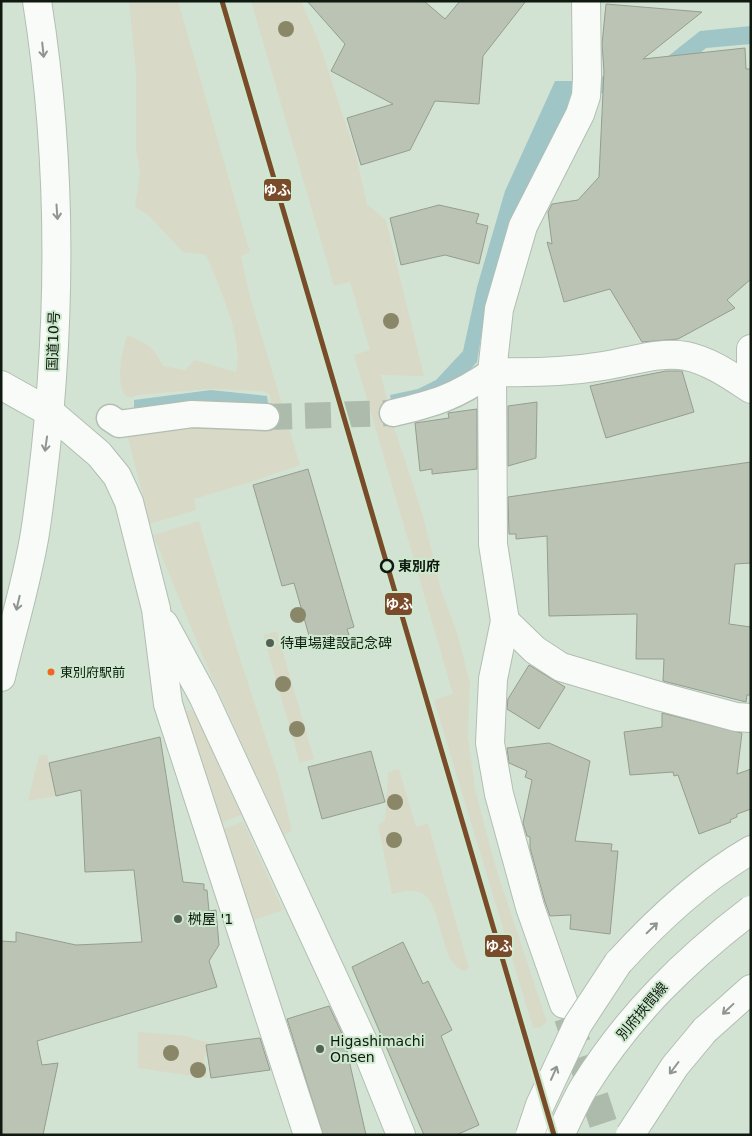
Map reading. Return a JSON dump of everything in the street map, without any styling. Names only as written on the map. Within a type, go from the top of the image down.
[{"type":"main road","name":"国道10号","points":[[1,677],[34,534],[51,413],[58,223],[51,118],[37,1]]},
{"type":"main road","points":[[564,1004],[530,907],[499,794],[490,743],[493,679],[505,621],[493,544],[492,372],[499,309],[522,226],[580,114],[586,87],[586,1]]},
{"type":"main road","points":[[751,349],[751,382]]},
{"type":"main road","points":[[492,372],[524,373],[602,366],[660,355],[686,356],[718,367],[751,389]]},
{"type":"main road","points":[[1,385],[51,413],[99,454],[117,476],[129,502],[156,609],[168,704],[308,1135]]},
{"type":"main road","points":[[156,609],[203,696],[366,1048],[401,1135]]},
{"type":"main road","points":[[505,621],[535,650],[561,667],[736,717],[751,718]]},
{"type":"main road","points":[[530,1135],[550,1083],[578,1024],[618,963],[674,907],[728,863],[751,850]]},
{"type":"main road","name":"別府挾間線","points":[[560,1135],[583,1088],[619,1037],[661,987],[703,946],[751,910]]},
{"type":"main road","points":[[630,1135],[650,1103],[705,1030],[751,989]]},
{"type":"street","points":[[393,413],[440,402],[465,390],[492,372]]},
{"type":"street","points":[[110,418],[119,424],[192,414],[266,417]]},
{"type":"green space","points":[[129,1],[178,1],[250,252],[241,256],[249,293],[300,465],[194,499],[196,510],[150,524],[128,438],[130,432],[272,412],[270,395],[263,391],[210,389],[138,395],[132,398],[125,396],[122,390],[120,366],[127,335],[149,346],[163,366],[185,370],[195,360],[236,372],[238,359],[237,344],[229,313],[206,255],[183,252],[147,214],[135,207],[140,173],[136,150],[136,73]]},
{"type":"green space","points":[[251,1],[301,1],[319,42],[356,155],[367,204],[386,220],[424,376],[381,375],[393,424],[423,515],[441,590],[457,632],[470,683],[468,735],[475,789],[496,868],[547,1022],[541,1027],[533,1028],[434,700],[453,694],[354,355],[370,350],[350,282],[334,286]]},
{"type":"green space","points":[[199,521],[235,643],[279,778],[292,831],[284,835],[211,676],[153,535]]},
{"type":"green space","points":[[277,631],[314,759],[300,763],[263,635]]},
{"type":"green space","points":[[191,710],[195,713],[241,815],[217,825],[182,714]]},
{"type":"green space","points":[[47,754],[56,796],[28,801],[39,756]]},
{"type":"green space","points":[[399,769],[416,827],[428,823],[469,968],[464,971],[455,965],[449,955],[436,915],[425,895],[415,891],[392,894],[378,825],[385,820],[388,772]]},
{"type":"green space","points":[[243,821],[283,910],[249,922],[219,831]]},
{"type":"green space","points":[[138,1032],[187,1036],[214,1043],[216,1053],[204,1056],[207,1078],[138,1068]]},
{"type":"water","points":[[751,26],[751,44],[706,48],[665,83],[597,94],[491,292],[477,362],[458,382],[393,408],[390,395],[418,389],[436,380],[463,351],[477,287],[505,191],[555,81],[576,81],[630,72],[657,65],[700,31]]},
{"type":"water","points":[[211,390],[267,396],[269,411],[134,413],[134,400]]},
{"type":"building","points":[[307,1],[424,1],[445,19],[460,1],[526,1],[483,56],[479,104],[435,101],[410,150],[361,165],[347,118],[393,104],[331,71],[345,44]]},
{"type":"building","points":[[606,4],[702,12],[643,59],[745,48],[746,69],[751,69],[751,279],[727,300],[735,308],[678,339],[642,342],[610,289],[564,302],[547,242],[552,244],[548,212],[552,204],[578,200],[599,177],[604,71],[602,44]]},
{"type":"building","points":[[439,205],[479,214],[476,223],[488,226],[479,264],[445,255],[401,265],[390,218]]},
{"type":"building","points":[[666,371],[682,371],[694,412],[606,438],[590,386]]},
{"type":"building","points":[[537,402],[536,458],[508,466],[508,406]]},
{"type":"building","points":[[477,409],[477,469],[432,474],[432,469],[420,471],[415,423],[449,418],[448,413]]},
{"type":"building","points":[[751,462],[751,563],[735,564],[729,624],[751,627],[751,695],[747,695],[746,702],[663,681],[664,659],[636,659],[637,614],[549,616],[547,536],[516,539],[516,534],[509,534],[508,497]]},
{"type":"building","points":[[308,469],[354,627],[347,629],[349,635],[312,646],[294,583],[282,586],[253,485]]},
{"type":"building","points":[[529,665],[565,687],[539,729],[507,709],[508,699]]},
{"type":"building","points":[[662,713],[742,733],[737,774],[751,769],[751,809],[737,814],[737,817],[730,820],[731,822],[699,834],[678,775],[674,776],[673,772],[630,775],[624,732],[662,727]]},
{"type":"building","points":[[160,737],[183,882],[204,884],[204,890],[207,890],[209,911],[216,910],[219,945],[209,961],[217,987],[37,1041],[42,1065],[58,1063],[43,1135],[1,1135],[1,941],[16,942],[16,932],[76,945],[142,942],[134,870],[85,872],[81,790],[56,796],[49,763]]},
{"type":"building","points":[[549,743],[590,761],[575,841],[612,844],[611,851],[618,851],[610,934],[570,929],[571,915],[550,916],[545,902],[530,848],[530,837],[527,836],[523,823],[532,780],[525,777],[527,771],[509,763],[507,748]]},
{"type":"building","points":[[371,751],[385,802],[322,819],[308,767]]},
{"type":"building","points":[[403,942],[423,984],[428,981],[452,1030],[441,1036],[479,1125],[456,1135],[424,1135],[352,967]]},
{"type":"building","name":"Higashimachi Onsen","points":[[329,1006],[344,1038],[366,1135],[323,1135],[287,1019]]},
{"type":"building","points":[[260,1038],[270,1070],[211,1078],[206,1045]]},
{"type":"tunnel","points":[[266,417],[393,413]]},
{"type":"tunnel","points":[[568,1017],[607,1135]]},
{"type":"transit line","name":"ゆふ","points":[[222,1],[554,1135]]},
{"type":"place","name":"東別府","points":[[387,566]]},
{"type":"place","name":"待車場建設記念碑","points":[[270,643]]},
{"type":"place","name":"東別府駅前","points":[[51,672]]},
{"type":"place","name":"桝屋 '1","points":[[178,919]]},
{"type":"place","name":"Higashimachi Onsen","points":[[320,1049]]}]
